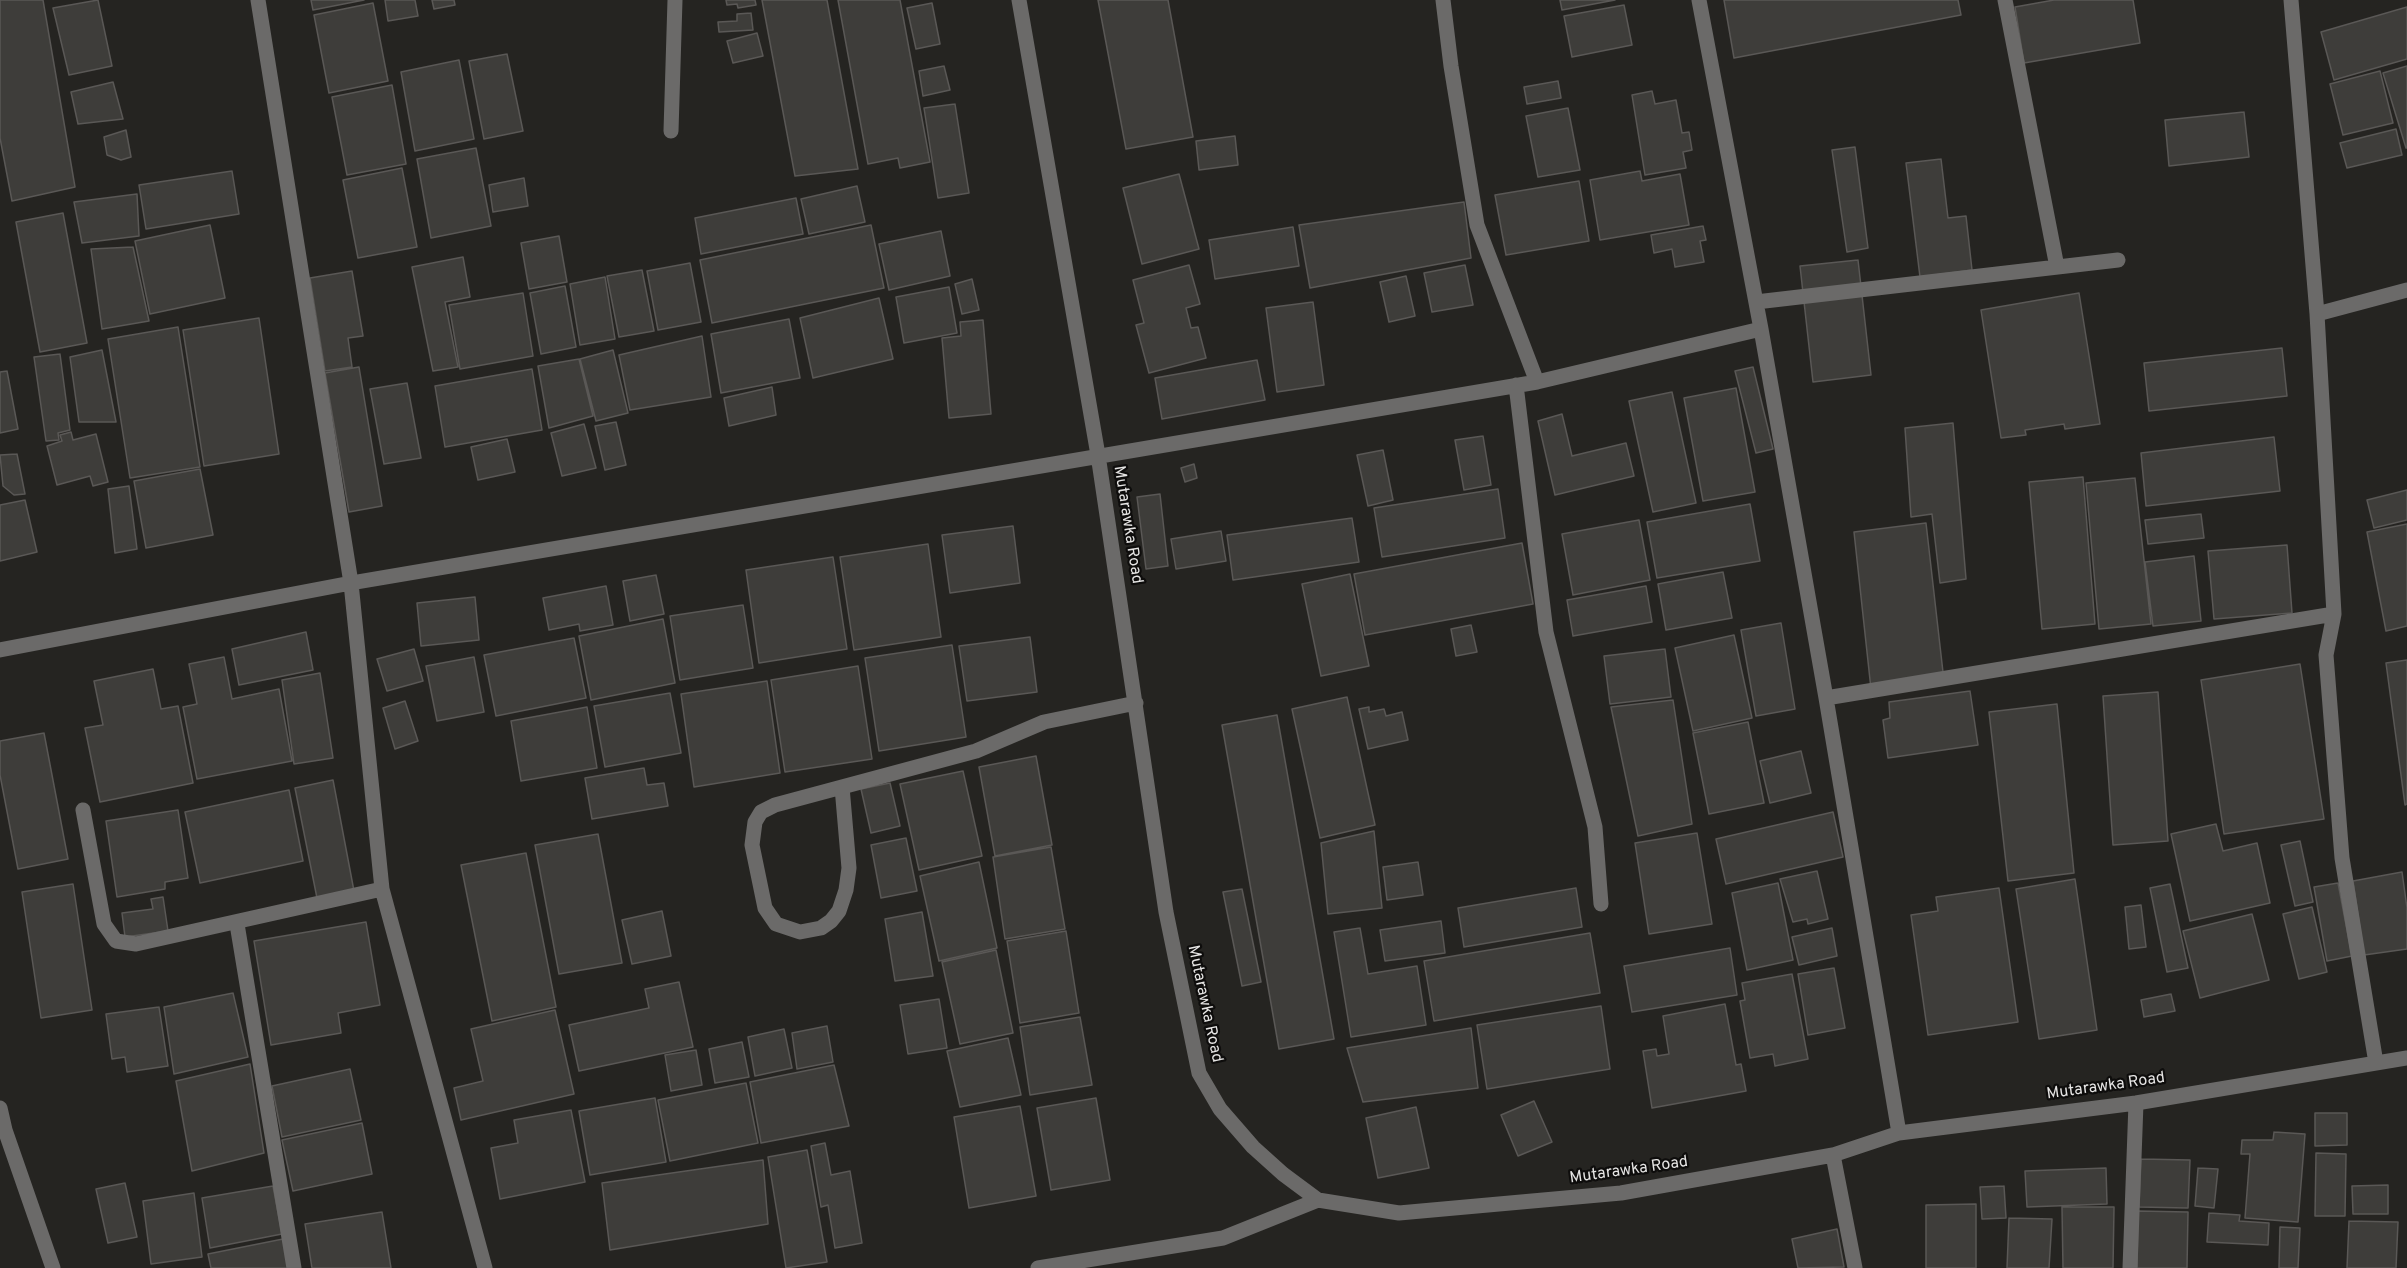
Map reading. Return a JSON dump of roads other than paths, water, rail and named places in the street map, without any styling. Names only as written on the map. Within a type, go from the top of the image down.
[{"type":"street","points":[[258,0],[351,584],[382,889],[485,1268]]},
{"type":"street","points":[[671,131],[675,0]]},
{"type":"street","name":"Mutarawka Road","points":[[1019,0],[1098,455],[1166,912],[1199,1073],[1220,1109],[1253,1147],[1283,1174],[1318,1200],[1399,1213],[1621,1193],[1833,1155],[1899,1133],[2136,1102],[2407,1058]]},
{"type":"street","points":[[1443,0],[1451,66],[1477,225],[1537,382]]},
{"type":"street","points":[[1699,0],[1827,698],[1899,1133]]},
{"type":"street","points":[[2005,0],[2057,267]]},
{"type":"street","points":[[2296,1],[2334,614],[2326,655],[2342,858],[2376,1063]]},
{"type":"street","points":[[1756,302],[2118,261]]},
{"type":"street","points":[[2317,315],[2407,290]]},
{"type":"street","points":[[0,650],[351,584],[1537,382],[1761,329]]},
{"type":"street","points":[[1516,385],[1546,632],[1594,827],[1601,904]]},
{"type":"street","points":[[1827,698],[2334,614]]},
{"type":"street","points":[[842,787],[849,868],[846,890],[839,911],[821,928],[800,932],[776,924],[765,908],[752,845],[755,822],[761,812],[775,805],[842,787],[976,751],[1044,722],[1136,703]]},
{"type":"street","points":[[83,810],[104,924],[116,941],[136,944],[237,924],[382,889]]},
{"type":"street","points":[[237,924],[294,1268]]},
{"type":"street","points":[[2130,1268],[2136,1102]]},
{"type":"street","points":[[0,1108],[5,1130],[53,1268]]},
{"type":"street","points":[[1833,1155],[1855,1268]]},
{"type":"street","points":[[1038,1268],[1223,1238],[1318,1200]]}]
